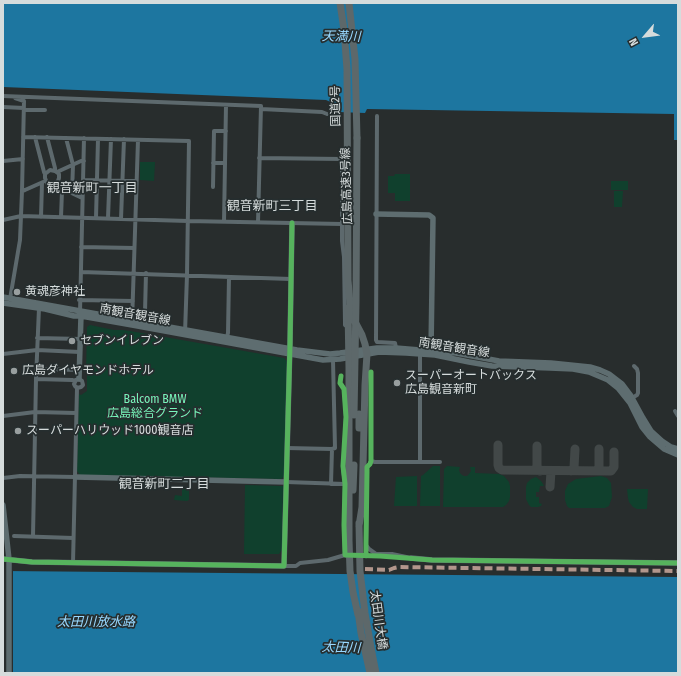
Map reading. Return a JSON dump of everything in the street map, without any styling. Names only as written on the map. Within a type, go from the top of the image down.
[{"type":"highway","name":"国道2号","points":[[340,3],[347,69],[348,280],[353,318],[362,335],[366,352]]},
{"type":"highway","name":"広島高速3号線","points":[[349,3],[355,58],[360,252],[357,415]]},
{"type":"highway","name":"国道2号","points":[[348,280],[349,354],[346,448],[348,525],[355,571]]},
{"type":"highway","points":[[355,571],[362,507],[367,385],[366,352]]},
{"type":"highway","points":[[357,415],[359,526]]},
{"type":"highway","points":[[355,571],[353,525],[357,415]]},
{"type":"highway","name":"太田川大橋","points":[[355,571],[353,592],[370,673]]},
{"type":"highway","name":"太田川大橋","points":[[355,571],[376,673]]},
{"type":"street","points":[[3,96],[261,106],[261,109],[322,112],[327,114]]},
{"type":"street","points":[[8,96],[24,101],[20,240],[10,299]]},
{"type":"street","points":[[224,222],[226,105]]},
{"type":"street","points":[[3,107],[45,110]]},
{"type":"street","points":[[258,222],[261,109]]},
{"type":"street","points":[[377,116],[376,340],[377,342],[395,343],[396,348]]},
{"type":"street","points":[[213,187],[214,131],[226,132]]},
{"type":"street","points":[[23,137],[189,141],[185,332]]},
{"type":"street","points":[[35,137],[45,174],[41,217]]},
{"type":"street","points":[[47,137],[55,168],[59,174],[58,181],[55,184]]},
{"type":"street","points":[[66,138],[73,165],[72,193]]},
{"type":"street","points":[[73,563],[77,388],[74,385],[80,370],[79,300],[84,138]]},
{"type":"street","points":[[96,218],[98,139]]},
{"type":"street","points":[[108,218],[111,139]]},
{"type":"street","points":[[122,218],[124,139]]},
{"type":"street","points":[[132,323],[138,140]]},
{"type":"street","points":[[342,152],[342,241],[344,257],[345,325],[348,327]]},
{"type":"street","points":[[260,158],[342,159]]},
{"type":"street","points":[[3,161],[23,159]]},
{"type":"street","points":[[45,174],[50,170],[56,171],[84,161]]},
{"type":"street","points":[[213,163],[225,163]]},
{"type":"street","points":[[83,180],[136,181]]},
{"type":"street","points":[[22,191],[44,182],[55,184],[82,198]]},
{"type":"street","points":[[61,217],[63,189]]},
{"type":"street","points":[[376,214],[429,215],[433,218],[431,350]]},
{"type":"street","points":[[3,220],[21,216],[292,224],[342,224]]},
{"type":"street","points":[[284,566],[292,224]]},
{"type":"street","points":[[81,247],[134,248]]},
{"type":"street","points":[[80,272],[291,278]]},
{"type":"street","points":[[145,312],[146,273]]},
{"type":"street","points":[[226,340],[229,277]]},
{"type":"street","name":"南観音観音線","points":[[3,297],[80,314],[289,351],[323,360],[333,360],[349,354]]},
{"type":"street","points":[[79,300],[133,302]]},
{"type":"street","name":"南観音観音線","points":[[3,303],[39,308],[74,316],[80,314]]},
{"type":"street","points":[[33,536],[35,412],[39,308]]},
{"type":"street","points":[[37,338],[80,339]]},
{"type":"street","name":"南観音観音線","points":[[366,352],[377,348],[396,348],[420,351],[492,366],[573,369],[589,372],[601,376],[615,385],[630,403],[642,427],[652,440],[664,449],[678,450]]},
{"type":"street","points":[[3,354],[37,350],[80,352]]},
{"type":"street","name":"南観音観音線","points":[[289,351],[349,354],[431,350],[499,361],[552,363],[590,367],[605,372],[625,387],[651,431],[662,441],[678,450]]},
{"type":"street","points":[[420,351],[420,462]]},
{"type":"street","points":[[331,484],[332,449],[334,448],[333,360]]},
{"type":"street","points":[[632,398],[638,393],[638,373],[634,366]]},
{"type":"street","points":[[37,369],[80,370]]},
{"type":"street","points":[[372,372],[367,385],[371,461],[366,472],[365,556],[432,560],[678,563]]},
{"type":"street","points":[[7,561],[296,566],[300,563],[328,560],[346,556],[344,525],[345,484],[343,469],[346,448],[346,417],[344,389],[340,383],[341,376]]},
{"type":"street","points":[[36,379],[82,381],[83,384],[81,387],[77,388]]},
{"type":"street","points":[[675,411],[678,416]]},
{"type":"street","points":[[3,416],[35,412],[76,413]]},
{"type":"street","points":[[287,448],[332,449]]},
{"type":"street","points":[[371,461],[440,462]]},
{"type":"street","points":[[3,478],[34,476],[345,484]]},
{"type":"street","points":[[3,505],[7,561],[9,673]]},
{"type":"street","points":[[14,536],[74,538]]},
{"type":"street","points":[[366,543],[368,548],[374,553],[392,554],[411,558]]},
{"type":"green space","points":[[140,162],[155,162],[154,181],[140,180]]},
{"type":"green space","points":[[395,174],[410,174],[410,201],[395,201],[395,193],[388,193],[388,176],[394,176]]},
{"type":"green space","points":[[611,181],[628,181],[628,190],[611,190]]},
{"type":"green space","points":[[614,191],[623,191],[622,207],[614,207]]},
{"type":"green space","name":"Balcom BMW 広島総合グランド","points":[[90,325],[284,358],[287,361],[287,380],[284,477],[281,479],[80,475],[77,471],[79,394],[81,395],[87,391],[87,327]]},
{"type":"green space","points":[[433,466],[440,466],[440,506],[420,506],[421,476]]},
{"type":"green space","points":[[447,466],[460,467],[460,473],[464,476],[467,476],[471,471],[470,467],[475,467],[475,473],[499,474],[504,476],[509,482],[510,486],[509,501],[503,507],[443,507],[444,469]]},
{"type":"green space","points":[[417,476],[417,506],[394,506],[396,477]]},
{"type":"green space","points":[[601,476],[607,478],[611,483],[612,497],[609,506],[605,508],[569,508],[567,506],[565,491],[568,484],[576,479]]},
{"type":"green space","points":[[536,477],[544,486],[540,486],[539,492],[536,492],[536,497],[539,497],[539,503],[542,504],[538,507],[531,507],[526,499],[526,487],[527,483],[531,479]]},
{"type":"green space","points":[[245,485],[283,486],[282,550],[279,554],[244,554]]},
{"type":"green space","points":[[183,489],[189,490],[189,500],[174,500],[175,495],[182,496]]},
{"type":"green space","points":[[627,489],[648,489],[647,509],[637,509],[633,507],[629,502]]},
{"type":"water","name":"天満川","points":[[3,3],[678,3],[678,140],[674,140],[674,114],[367,109],[365,113],[339,112],[335,104],[326,100],[3,87]]},
{"type":"water","name":"太田川放水路","points":[[3,571],[678,577],[678,673],[3,673]]},
{"type":"pier","points":[[3,569],[13,569],[13,673],[3,673]]},
{"type":"taxiway","points":[[498,445],[498,465],[502,470],[611,471],[614,467],[614,452]]},
{"type":"taxiway","points":[[537,446],[537,468],[540,471]]},
{"type":"taxiway","points":[[571,471],[574,468],[575,449]]},
{"type":"taxiway","points":[[595,471],[599,469],[599,449]]},
{"type":"taxiway","points":[[550,487],[551,471]]},
{"type":"tunnel","points":[[348,556],[364,556]]},
{"type":"marked path","points":[[365,569],[389,570],[399,567],[678,571]]},
{"type":"cycle path","points":[[3,559],[32,562],[284,566],[292,223]]},
{"type":"cycle path","points":[[366,556],[367,467],[371,461],[371,372]]},
{"type":"cycle path","points":[[341,376],[340,383],[344,389],[346,417],[343,466],[345,484],[345,555],[432,560],[678,563]]},
{"type":"place","name":"黄魂彦神社","points":[[17,292]]},
{"type":"place","name":"セブンイレブン","points":[[72,341]]},
{"type":"place","name":"広島ダイヤモンドホテル","points":[[14,371]]},
{"type":"place","name":"スーパーオートバックス 広島観音新町","points":[[397,383]]},
{"type":"place","name":"スーパーハリウッド1000観音店","points":[[18,431]]},
{"type":"district","name":"観音新町一丁目","points":[[92,188]]},
{"type":"district","name":"観音新町三丁目","points":[[272,206]]},
{"type":"district","name":"観音新町二丁目","points":[[164,484]]},
{"type":"water label","name":"太田川","points":[[341,648]]}]
